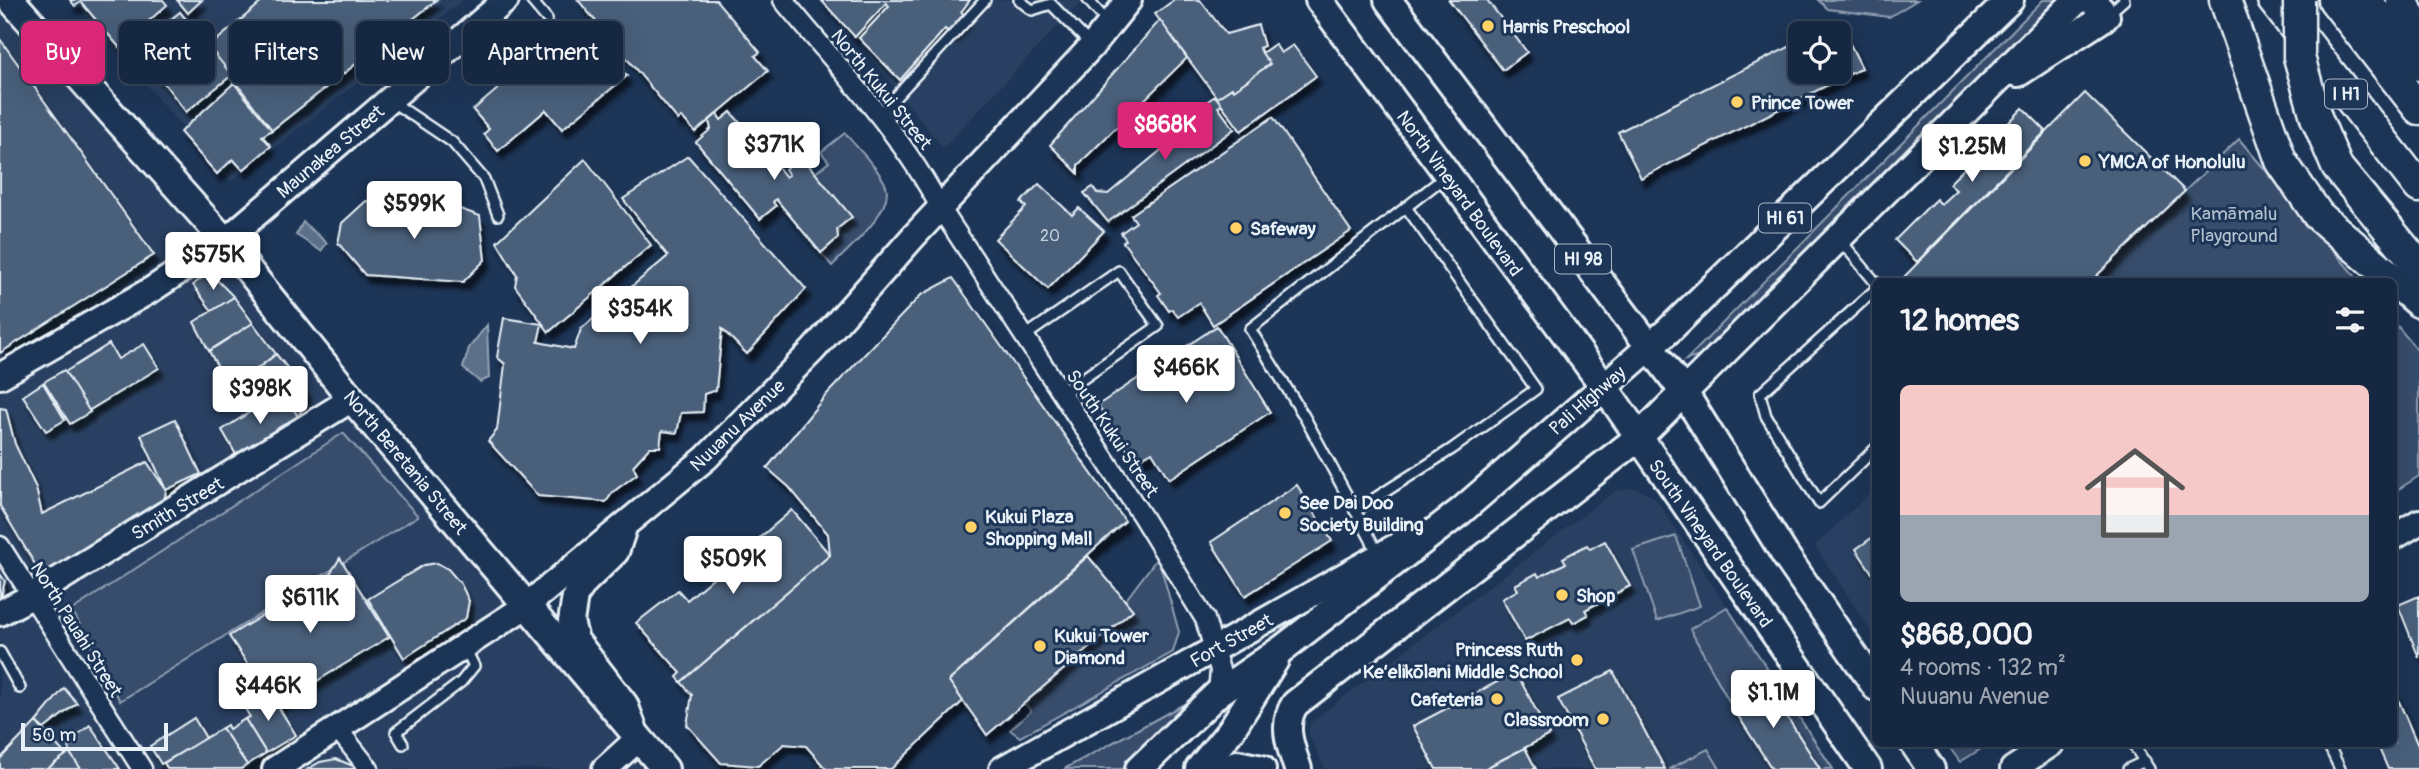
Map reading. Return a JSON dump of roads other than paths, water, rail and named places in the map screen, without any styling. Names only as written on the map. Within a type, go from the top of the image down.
[{"type":"highway","points":[[2225,0],[2281,161],[2318,215],[2390,278]]},
{"type":"highway","name":"I H1","points":[[2273,0],[2419,187]]},
{"type":"highway","points":[[2299,0],[2299,57],[2316,117],[2337,167],[2419,265]]},
{"type":"highway","name":"I H1","points":[[2333,0],[2419,109]]},
{"type":"highway","points":[[2365,0],[2419,65]]},
{"type":"highway","points":[[2402,0],[2419,36]]},
{"type":"highway","points":[[2397,284],[2419,303]]},
{"type":"main road","name":"North Beretania Street","points":[[11,0],[225,241],[352,399],[665,769]]},
{"type":"main road","name":"Maunakea Street","points":[[0,376],[151,290],[225,241],[506,0]]},
{"type":"main road","name":"Nuuanu Avenue","points":[[275,769],[526,606],[736,430],[1092,46],[1129,0]]},
{"type":"main road","name":"North Vineyard Boulevard","points":[[1319,0],[1602,385]]},
{"type":"main road","name":"HI 98","points":[[1388,0],[1683,391],[1786,555],[1872,681]]},
{"type":"main road","name":"Pali Highway","points":[[1139,769],[1218,693],[1282,649],[1461,511],[1602,385],[1650,346],[2010,0]]},
{"type":"main road","name":"HI 61","points":[[1638,438],[1990,90],[2077,0]]},
{"type":"main road","points":[[1990,90],[2056,51],[2107,5]]},
{"type":"main road","name":"South Vineyard Boulevard","points":[[1602,385],[1868,769]]},
{"type":"main road","name":"Smith Street","points":[[0,613],[352,399]]},
{"type":"main road","points":[[1298,769],[1288,734],[1290,711],[1295,704],[1638,438]]},
{"type":"main road","name":"Fort Street","points":[[1002,769],[1461,511]]},
{"type":"main road","points":[[2397,535],[2419,522]]},
{"type":"main road","points":[[605,769],[638,739],[625,704],[576,640],[571,622],[575,596],[585,582],[616,552],[626,523]]},
{"type":"main road","points":[[1199,769],[1231,730],[1282,649]]},
{"type":"main road","points":[[1916,747],[1931,769]]},
{"type":"main road","points":[[2013,769],[2046,747]]},
{"type":"main road","points":[[1224,769],[1248,764],[1262,769]]},
{"type":"street","name":"North Kukui Street","points":[[783,0],[879,116],[924,176],[941,209]]},
{"type":"street","name":"South Kukui Street","points":[[941,209],[1142,516],[1205,620],[1220,670],[1218,693]]},
{"type":"street","name":"North Pauahi Street","points":[[0,546],[142,769]]},
{"type":"street","points":[[337,728],[369,769]]},
{"type":"lane","points":[[531,0],[547,19]]},
{"type":"lane","points":[[879,116],[985,0]]},
{"type":"lane","points":[[1019,0],[1032,10],[1051,4],[1092,46]]},
{"type":"lane","points":[[1088,0],[1109,24]]},
{"type":"lane","points":[[390,100],[452,142],[484,178],[499,215]]},
{"type":"lane","points":[[1380,556],[1304,416],[1250,329],[1448,175]]},
{"type":"lane","points":[[1355,511],[1452,449],[1536,389],[1406,207]]},
{"type":"lane","points":[[1840,239],[1872,278]]},
{"type":"lane","points":[[1025,336],[1119,271],[1158,326],[1061,394]]},
{"type":"lane","points":[[1872,293],[1760,394],[1766,416],[1819,503],[1872,452]]},
{"type":"lane","points":[[403,744],[396,732],[461,682],[474,666],[465,648]]},
{"type":"lane","points":[[0,652],[20,688]]},
{"type":"lane","points":[[2128,769],[2147,765],[2135,747]]},
{"type":"lane","points":[[2329,747],[2340,769]]},
{"type":"place","name":"Harris Preschool","points":[[1488,26]]},
{"type":"place","name":"Prince Tower","points":[[1737,102]]},
{"type":"place","name":"YMCA of Honolulu","points":[[2085,161]]},
{"type":"place","name":"Safeway","points":[[1236,228]]},
{"type":"place","name":"See Dai Doo Society Building","points":[[1285,513]]},
{"type":"place","name":"Kukui Plaza Shopping Mall","points":[[971,527]]},
{"type":"place","name":"Shop","points":[[1562,595]]},
{"type":"place","name":"Kukui Tower Diamond","points":[[1040,646]]},
{"type":"place","name":"Princess Ruth Ke’elikōlani Middle School","points":[[1577,660]]},
{"type":"place","name":"Cafeteria","points":[[1497,699]]},
{"type":"place","name":"Classroom","points":[[1603,719]]},
{"type":"park label","name":"Kamāmalu Playground","points":[[2234,224]]}]
